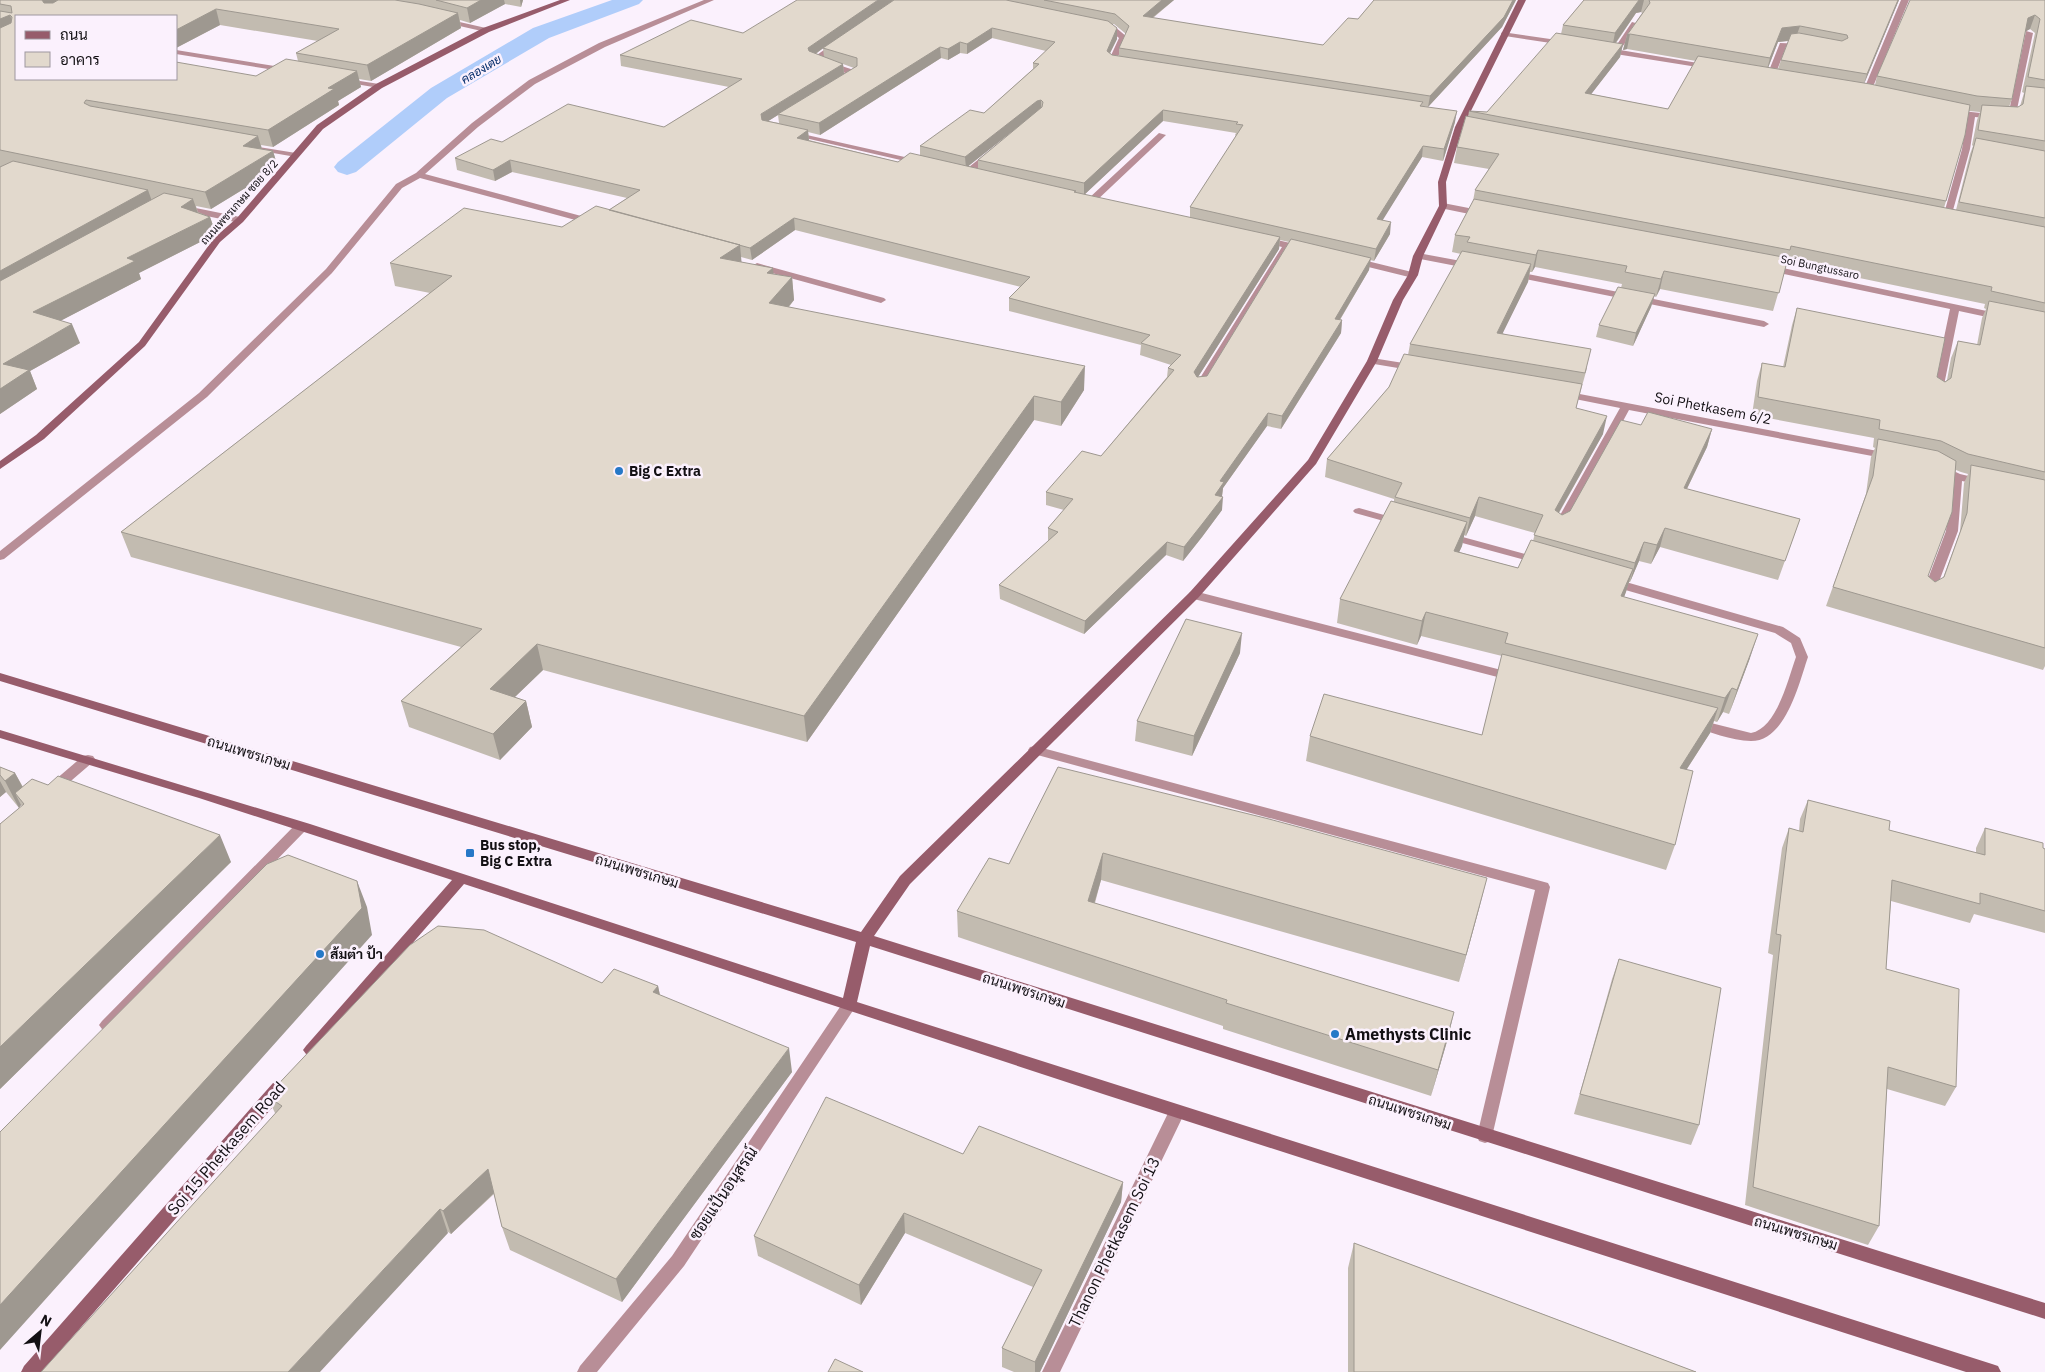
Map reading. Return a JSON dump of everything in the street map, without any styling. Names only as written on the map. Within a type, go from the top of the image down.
[{"type":"street","name":"ถนนเพชรเกษม ซอย 8/2","points":[[0,466],[40,437],[142,344],[217,240],[240,220],[320,127],[379,86],[486,30],[566,0]]},
{"type":"street","points":[[0,557],[203,395],[329,271],[399,186],[420,175],[474,125],[532,82],[602,45],[710,0]]},
{"type":"street","points":[[849,1005],[864,939],[905,880],[1035,750],[1194,596],[1312,462],[1372,361],[1398,300],[1413,275],[1418,256],[1442,206],[1442,182],[1464,128],[1459,115],[1522,0]]},
{"type":"street","points":[[1866,94],[1905,0]]},
{"type":"street","points":[[1616,51],[1641,16]]},
{"type":"street","points":[[441,19],[486,30]]},
{"type":"street","points":[[1092,24],[1111,28],[1123,37],[1112,62],[1132,65]]},
{"type":"street","points":[[1942,110],[2011,119],[2029,33]]},
{"type":"street","points":[[1505,34],[1570,44]]},
{"type":"street","points":[[838,83],[854,73],[814,60],[846,38]]},
{"type":"street","points":[[1770,78],[1783,45],[1795,44],[1812,47]]},
{"type":"street","points":[[1598,48],[1722,69]]},
{"type":"street","points":[[178,52],[292,71]]},
{"type":"street","points":[[1760,76],[1779,79]]},
{"type":"street","points":[[340,79],[379,86]]},
{"type":"street","points":[[1857,93],[1876,96]]},
{"type":"street","points":[[2016,96],[2026,98]]},
{"type":"street","points":[[1936,219],[1950,222],[1970,150],[1971,115]]},
{"type":"street","points":[[787,132],[929,164]]},
{"type":"street","points":[[1081,199],[1096,202],[1162,135]]},
{"type":"street","points":[[249,147],[296,155]]},
{"type":"street","points":[[967,173],[996,150]]},
{"type":"street","points":[[958,171],[976,175]]},
{"type":"street","points":[[420,175],[602,224]]},
{"type":"street","points":[[167,205],[240,220]]},
{"type":"street","points":[[1442,206],[1491,216]]},
{"type":"street","points":[[1259,239],[1316,252]]},
{"type":"street","points":[[1200,386],[1287,246]]},
{"type":"street","points":[[1418,256],[1484,268]]},
{"type":"street","points":[[1345,259],[1413,275]]},
{"type":"street","points":[[746,263],[880,300]]},
{"type":"street","name":"Soi Bungtussaro","points":[[1761,266],[2009,318]]},
{"type":"street","points":[[1503,272],[1764,324]]},
{"type":"street","points":[[1937,395],[1955,307]]},
{"type":"street","points":[[1372,361],[1428,371]]},
{"type":"street","name":"Soi Phetkasem 6/2","points":[[1551,392],[1896,457]]},
{"type":"street","points":[[1558,529],[1626,406]]},
{"type":"street","points":[[1934,464],[1957,477],[1996,485]]},
{"type":"street","points":[[1928,595],[1952,531],[1957,477]]},
{"type":"street","points":[[1360,511],[1407,525]]},
{"type":"street","points":[[1436,532],[1550,564]]},
{"type":"street","points":[[1598,578],[1750,620],[1780,630],[1796,641],[1802,657],[1779,719],[1766,733],[1753,738],[1686,720]]},
{"type":"street","points":[[1194,596],[1522,679]]},
{"type":"street","name":"ถนนเพชรเกษม","points":[[0,677],[864,939],[2045,1311]]},
{"type":"street","points":[[0,734],[301,827],[1177,1112],[1992,1372]]},
{"type":"street","points":[[1035,750],[1543,887],[1486,1136]]},
{"type":"street","points":[[44,797],[88,760]]},
{"type":"street","points":[[96,1036],[301,827]]},
{"type":"street","points":[[304,1058],[461,879]]},
{"type":"street","name":"ซอยแป้นอนุสรณ์","points":[[586,1372],[678,1261],[849,1005]]},
{"type":"street","name":"Soi 15 Phetkasem Road","points":[[30,1372],[291,1074]]},
{"type":"street","name":"Thanon Phetkasem Soi 13","points":[[1051,1372],[1177,1112]]},
{"type":"building","points":[[0,0],[42,0],[44,3],[53,3],[58,0],[395,0],[458,13],[367,65],[296,53],[339,29],[216,9],[178,29],[178,15],[15,15],[15,80],[178,80],[178,62],[256,76],[286,59],[357,71],[328,88],[334,89],[268,130],[86,100],[84,103],[90,106],[258,136],[243,146],[273,151],[205,192],[0,150],[0,28],[11,23],[12,17],[10,15],[0,19],[0,11],[12,13],[11,6],[0,4]]},
{"type":"building","points":[[436,0],[481,0],[467,8]]},
{"type":"building","points":[[797,0],[878,0],[808,48],[809,51],[843,64],[761,114],[762,120],[808,130],[797,138],[898,162],[910,153],[1076,191],[1074,192],[1280,237],[1194,372],[1197,377],[1207,376],[1291,239],[1371,258],[1335,319],[1342,320],[1282,416],[1268,413],[1220,481],[1224,482],[1215,495],[1223,497],[1203,523],[1184,547],[1167,542],[1085,621],[999,585],[1058,532],[1048,528],[1073,499],[1046,492],[1082,451],[1101,456],[1174,370],[1168,368],[1181,355],[1141,343],[1150,335],[1009,298],[1030,277],[794,218],[750,248],[609,210],[640,190],[510,160],[493,170],[455,158],[491,139],[502,142],[568,104],[664,127],[742,79],[620,55],[691,20],[743,33]]},
{"type":"building","points":[[894,0],[1006,0],[1108,21],[1117,28],[1107,51],[1112,55],[1423,102],[1420,106],[1457,111],[1444,149],[1423,146],[1377,219],[1391,222],[1376,249],[1190,207],[1243,125],[1236,124],[1238,122],[1163,110],[1084,183],[978,160],[1042,107],[1043,102],[1041,100],[1037,101],[965,157],[920,146],[970,110],[984,113],[1039,64],[1033,63],[1055,42],[992,28],[967,44],[960,42],[948,49],[940,47],[819,123],[778,114],[857,66],[857,58],[823,48]]},
{"type":"building","points":[[1044,0],[1162,0],[1143,16],[1323,45],[1348,18],[1358,19],[1374,0],[1513,0],[1504,17],[1430,96],[1119,48],[1129,26],[1115,14]]},
{"type":"building","points":[[1584,0],[1639,0],[1615,33],[1563,25]]},
{"type":"building","points":[[1649,0],[1898,0],[1867,74],[1781,60],[1791,34],[1799,33],[1842,41],[1848,38],[1847,35],[1800,26],[1782,28],[1770,58],[1627,35],[1650,3]]},
{"type":"building","points":[[1910,0],[2045,0],[2045,80],[2028,77],[2040,19],[2035,15],[2028,18],[2012,99],[1977,96],[1877,76]]},
{"type":"building","points":[[1556,33],[1623,44],[1585,93],[1668,109],[1698,56],[1870,84],[1970,105],[1965,135],[1946,201],[1469,111],[1487,112]]},
{"type":"building","points":[[2026,86],[2045,88],[2045,141],[1978,130],[1982,105],[2018,107],[2023,104]]},
{"type":"building","points":[[1466,116],[2045,227],[2045,303],[1991,291],[1992,287],[1791,246],[1790,250],[1475,190],[1499,154],[1457,147]]},
{"type":"building","points":[[1976,138],[2045,151],[2045,218],[1959,202]]},
{"type":"building","points":[[13,161],[148,190],[0,271],[0,167]]},
{"type":"building","points":[[164,193],[193,199],[181,207],[210,217],[127,258],[135,261],[33,312],[72,324],[3,364],[29,370],[0,389],[0,281]]},
{"type":"building","points":[[1474,199],[1788,258],[1779,293],[1664,271],[1661,279],[1625,272],[1627,266],[1538,250],[1536,255],[1467,242],[1470,237],[1455,235]]},
{"type":"building","name":"Big C Extra","points":[[596,206],[740,245],[720,258],[773,268],[767,273],[792,277],[769,303],[1085,366],[1061,402],[1034,396],[804,716],[537,644],[490,689],[526,701],[493,734],[401,701],[482,629],[121,532],[452,276],[390,263],[464,208],[562,227]]},
{"type":"building","points":[[1462,251],[1531,264],[1497,333],[1591,349],[1585,373],[1410,344]]},
{"type":"building","points":[[1618,287],[1655,294],[1636,333],[1599,325]]},
{"type":"building","points":[[1989,301],[2045,312],[2045,472],[1968,454],[1941,441],[1879,429],[1880,420],[1758,397],[1762,363],[1785,367],[1797,308],[1945,338],[1937,377],[1945,382],[1951,378],[1958,341],[1980,345]]},
{"type":"building","points":[[1404,354],[1582,384],[1576,408],[1607,416],[1555,510],[1562,515],[1570,511],[1621,420],[1641,425],[1648,412],[1712,429],[1684,488],[1800,519],[1785,561],[1665,528],[1657,545],[1644,542],[1635,563],[1534,535],[1543,515],[1479,497],[1470,518],[1395,497],[1402,483],[1327,459],[1389,387]]},
{"type":"building","points":[[1878,439],[1938,451],[1956,461],[1952,512],[1928,576],[1935,582],[1944,577],[1967,513],[1971,465],[2045,480],[2045,648],[1833,587],[1873,476]]},
{"type":"building","points":[[1391,501],[1467,522],[1454,551],[1518,568],[1531,540],[1633,569],[1621,596],[1758,634],[1737,690],[1732,688],[1725,698],[1505,643],[1508,633],[1426,612],[1422,621],[1340,599]]},
{"type":"building","points":[[1186,619],[1242,633],[1194,736],[1137,721]]},
{"type":"building","points":[[1502,654],[1718,708],[1680,768],[1693,771],[1675,845],[1310,736],[1324,694],[1482,735]]},
{"type":"building","points":[[0,767],[15,773],[5,781],[0,775]]},
{"type":"building","points":[[1058,767],[1269,819],[1487,878],[1466,955],[1103,853],[1088,901],[1454,1012],[1438,1070],[1226,1003],[1227,1000],[957,911],[989,858],[1009,864]]},
{"type":"building","points":[[58,776],[220,835],[0,1047],[0,824],[24,804],[15,793],[32,779],[48,785]]},
{"type":"building","points":[[1808,800],[1890,821],[1889,830],[1985,855],[1985,828],[2043,843],[2043,848],[2045,849],[2045,911],[1980,893],[1980,904],[1892,880],[1886,969],[1959,989],[1956,1087],[1888,1067],[1879,1226],[1753,1187],[1781,935],[1776,934],[1789,828],[1803,832]]},
{"type":"building","points":[[288,855],[357,881],[362,908],[0,1305],[0,1132],[267,864]]},
{"type":"building","points":[[438,926],[484,930],[602,983],[614,969],[658,986],[653,992],[789,1048],[616,1279],[502,1227],[488,1169],[443,1211],[440,1209],[288,1372],[41,1372],[282,1106],[267,1096],[410,945]]},
{"type":"building","points":[[1619,959],[1721,988],[1699,1125],[1580,1094]]},
{"type":"building","points":[[826,1097],[963,1154],[979,1126],[1123,1182],[1035,1362],[1002,1348],[1042,1270],[904,1213],[859,1285],[754,1236]]},
{"type":"building","points":[[1354,1243],[1696,1372],[1354,1372]]},
{"type":"building","points":[[835,1359],[863,1372],[828,1372]]},
{"type":"waterway","name":"คลองเตย","points":[[347,167],[439,93],[541,33],[632,0]]},
{"type":"place","name":"Big C Extra","points":[[619,471]]},
{"type":"place","name":"Bus stop, Big C Extra","points":[[470,853]]},
{"type":"place","name":"ส้มตำ ป้า","points":[[320,954]]},
{"type":"place","name":"Amethysts Clinic","points":[[1335,1034]]}]
